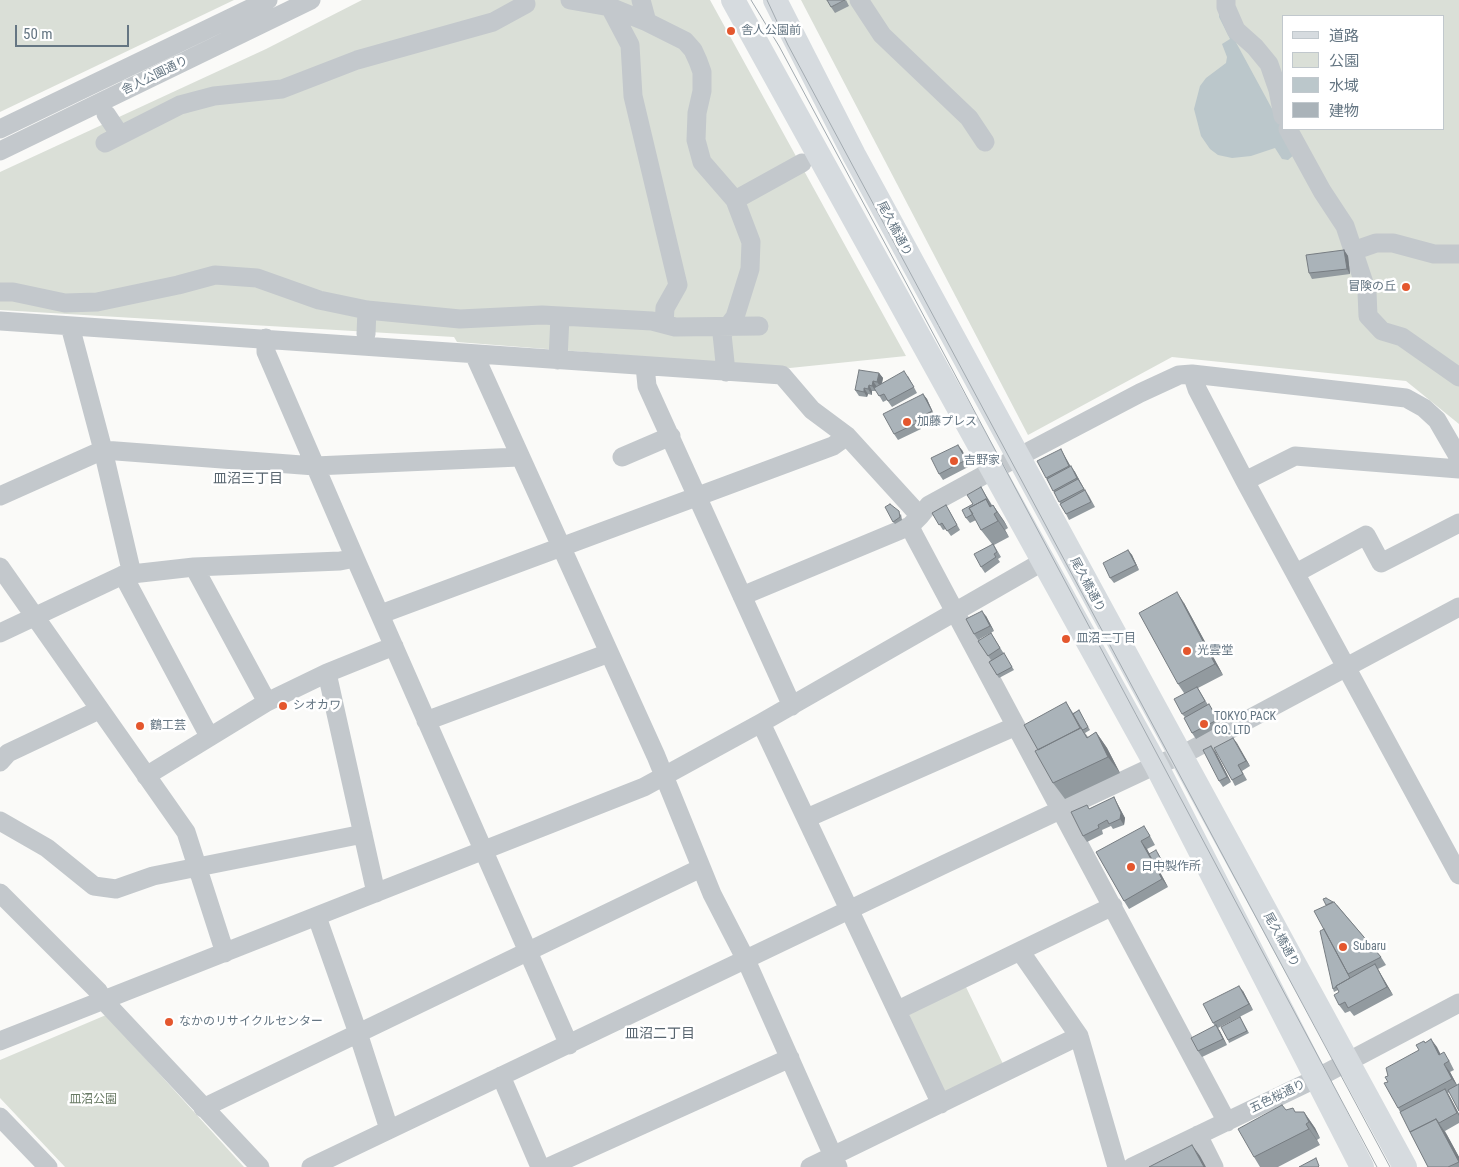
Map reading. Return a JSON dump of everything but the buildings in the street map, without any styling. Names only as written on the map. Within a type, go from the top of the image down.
[{"type":"main road","points":[[733,0],[994,470],[1042,562],[1156,765],[1315,1079],[1362,1167]]},
{"type":"main road","name":"尾久橋通り","points":[[775,0],[854,155],[1405,1167]]},
{"type":"street","name":"舎人公園通り","points":[[0,129],[268,0]]},
{"type":"street","name":"舎人公園通り","points":[[0,151],[311,0]]},
{"type":"street","points":[[570,0],[610,7],[647,22],[685,41],[693,50],[702,72],[702,91],[697,113],[696,140],[702,162],[735,200],[751,242],[750,269],[735,317],[722,334],[726,372]]},
{"type":"street","points":[[641,0],[647,22]]},
{"type":"street","points":[[859,0],[882,35],[969,118],[985,142]]},
{"type":"street","points":[[1226,0],[1226,7],[1236,30],[1255,47],[1268,64],[1278,90],[1282,111]]},
{"type":"street","points":[[106,114],[112,139],[180,105],[214,96],[282,89],[357,60],[493,22],[531,1]]},
{"type":"street","points":[[610,7],[630,45],[633,96],[678,284],[665,308],[664,324]]},
{"type":"street","points":[[1289,130],[1322,191],[1345,226],[1366,292],[1368,316],[1382,331],[1402,337],[1459,377]]},
{"type":"street","points":[[735,200],[802,163]]},
{"type":"street","points":[[1353,251],[1376,243],[1393,243],[1434,254],[1459,254]]},
{"type":"street","points":[[0,292],[13,292],[71,315],[96,302],[178,285],[215,275],[257,278],[319,300],[367,310],[460,319],[560,316],[652,321],[675,327],[759,326]]},
{"type":"street","points":[[366,334],[367,310]]},
{"type":"street","points":[[71,315],[103,450],[128,575],[209,736]]},
{"type":"street","points":[[0,321],[71,315],[266,338],[782,375],[812,410],[847,436],[915,521],[954,612],[1227,1122]]},
{"type":"street","points":[[558,360],[560,316]]},
{"type":"street","points":[[266,338],[266,352],[354,558],[381,614],[482,850],[569,1045]]},
{"type":"street","points":[[474,354],[664,776],[702,868],[746,960],[836,1162]]},
{"type":"street","points":[[645,366],[647,386],[792,706]]},
{"type":"street","points":[[1192,374],[1197,389],[1246,481],[1459,875]]},
{"type":"street","points":[[742,596],[915,521],[928,505],[1140,393],[1179,375],[1192,374],[1406,398],[1424,408],[1437,420],[1459,458]]},
{"type":"street","points":[[622,457],[671,436]]},
{"type":"street","points":[[381,614],[833,446],[847,436]]},
{"type":"street","points":[[0,496],[103,450],[315,466],[519,457]]},
{"type":"street","points":[[1246,481],[1295,456],[1459,469]]},
{"type":"street","points":[[1296,573],[1366,535],[1381,563],[1459,523]]},
{"type":"street","points":[[0,633],[128,575],[194,567],[354,558]]},
{"type":"street","points":[[0,1041],[644,787],[792,706],[1042,562]]},
{"type":"street","points":[[0,567],[186,832],[225,953]]},
{"type":"street","points":[[194,567],[267,702]]},
{"type":"street","points":[[311,1167],[1156,765],[1180,756],[1459,607]]},
{"type":"street","points":[[146,776],[267,702],[327,673],[394,646]]},
{"type":"street","points":[[426,721],[609,653]]},
{"type":"street","points":[[327,673],[376,893]]},
{"type":"street","points":[[0,762],[8,753],[99,710]]},
{"type":"street","points":[[761,723],[941,1104]]},
{"type":"street","points":[[807,818],[1016,726]]},
{"type":"street","points":[[0,821],[47,848],[94,886],[116,889],[153,876],[363,834]]},
{"type":"street","points":[[203,1108],[702,868]]},
{"type":"street","points":[[0,893],[98,991],[104,1001],[260,1167]]},
{"type":"street","points":[[898,1010],[1113,906]]},
{"type":"street","points":[[317,917],[358,1033],[389,1129]]},
{"type":"street","points":[[1020,951],[1080,1036],[1117,1167]]},
{"type":"street","name":"五色桜通り","points":[[1132,1167],[1349,1062],[1459,1003]]},
{"type":"street","points":[[810,1167],[836,1162],[941,1104],[1080,1036]]},
{"type":"street","points":[[549,1167],[790,1058]]},
{"type":"street","points":[[501,1076],[540,1167]]},
{"type":"street","points":[[0,1117],[48,1167]]},
{"type":"street","points":[[1198,1135],[1214,1167]]},
{"type":"green space","points":[[0,0],[234,0],[0,112]]},
{"type":"green space","points":[[362,0],[710,0],[906,356],[790,368],[457,342],[454,337],[0,310],[0,172],[266,49]]},
{"type":"green space","points":[[801,0],[1459,0],[1459,424],[1406,381],[1172,357],[1028,435]]},
{"type":"green space","points":[[965,985],[1004,1066],[948,1093],[941,1091],[908,1020],[910,1013]]},
{"type":"green space","name":"皿沼公園","points":[[106,1015],[244,1167],[65,1167],[0,1098],[0,1060]]},
{"type":"water","points":[[1219,11],[1296,153],[1288,160],[1282,159],[1275,148],[1251,156],[1232,158],[1218,155],[1210,149],[1201,136],[1194,109],[1200,86],[1206,78],[1226,63],[1227,57],[1222,44],[1230,39],[1219,17]]},
{"type":"tram line","points":[[751,0],[779,46],[895,262],[1377,1167]]},
{"type":"tram line","points":[[767,0],[788,45],[1390,1167]]},
{"type":"place","name":"舎人公園前","points":[[731,31]]},
{"type":"place","name":"冒険の丘","points":[[1406,287]]},
{"type":"place","name":"加藤プレス","points":[[907,422]]},
{"type":"place","name":"吉野家","points":[[954,461]]},
{"type":"place","name":"皿沼二丁目","points":[[1066,639]]},
{"type":"place","name":"光雲堂","points":[[1187,651]]},
{"type":"place","name":"シオカワ","points":[[283,706]]},
{"type":"place","name":"TOKYO PACK CO. LTD","points":[[1204,724]]},
{"type":"place","name":"鶴工芸","points":[[140,726]]},
{"type":"place","name":"日中製作所","points":[[1131,867]]},
{"type":"place","name":"Subaru","points":[[1343,947]]},
{"type":"place","name":"なかのリサイクルセンター","points":[[169,1022]]},
{"type":"district","name":"皿沼三丁目","points":[[248,479]]},
{"type":"district","name":"皿沼二丁目","points":[[660,1034]]}]
